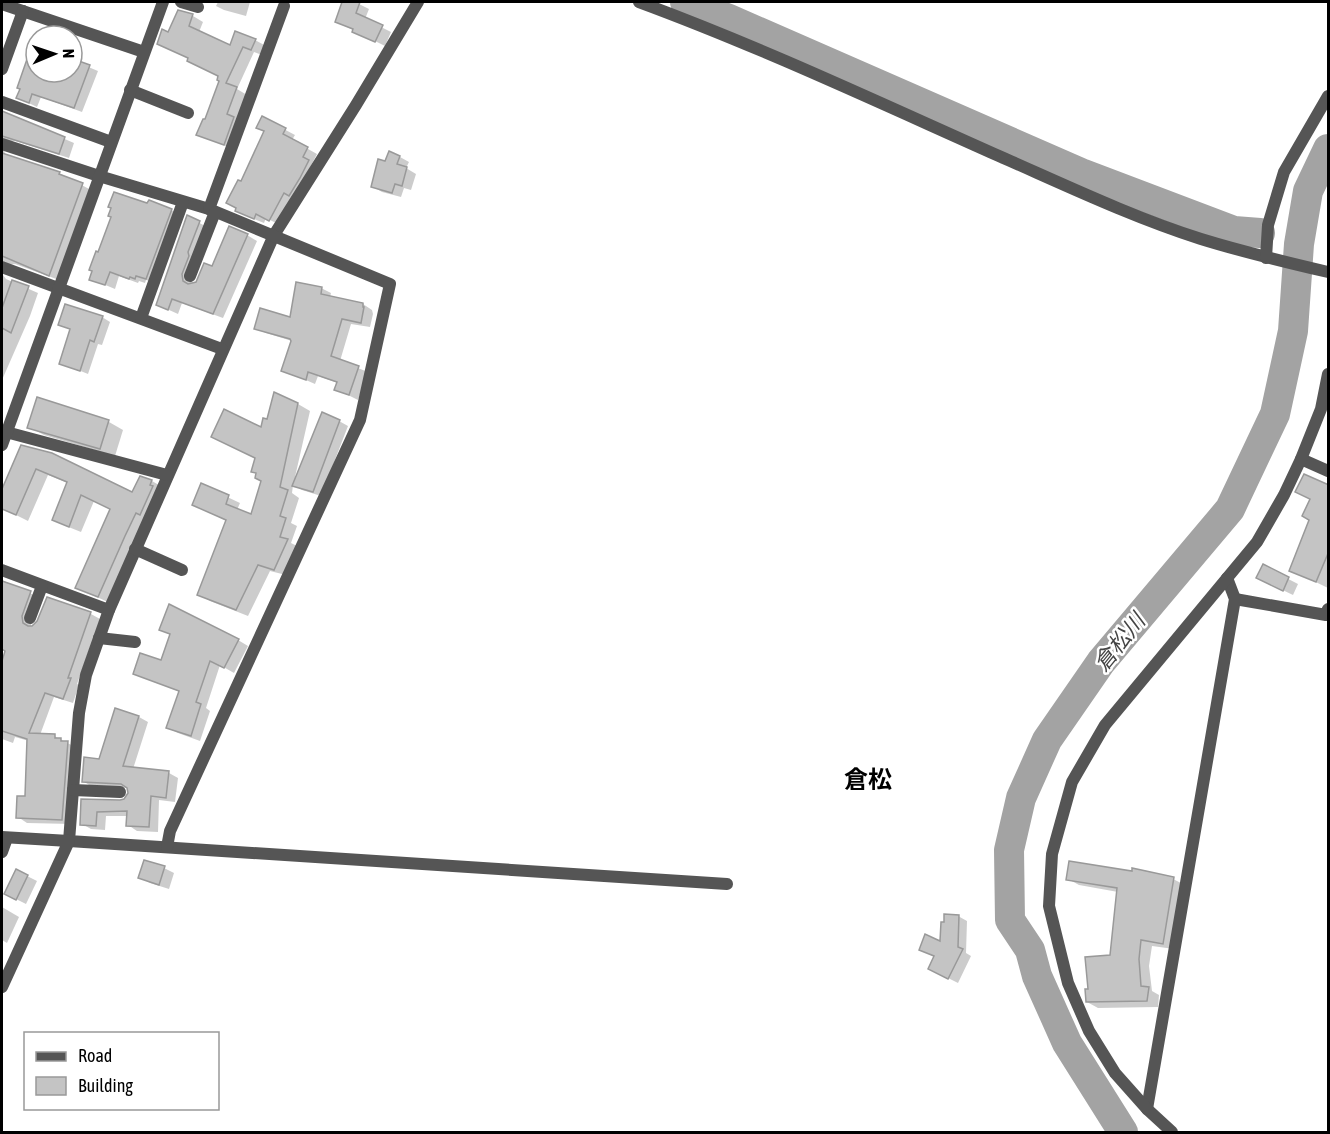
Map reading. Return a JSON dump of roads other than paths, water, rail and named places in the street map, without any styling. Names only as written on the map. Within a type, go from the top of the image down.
[{"type":"street","points":[[2,445],[5,428],[59,288],[163,2]]},
{"type":"street","points":[[181,2],[198,7]]},
{"type":"street","points":[[2,987],[6,965],[69,841],[79,713],[86,675],[109,610],[274,235],[418,2]]},
{"type":"street","points":[[639,2],[719,31],[1055,181],[1156,223],[1267,258],[1329,272]]},
{"type":"street","points":[[2,4],[144,52]]},
{"type":"street","points":[[190,276],[284,6]]},
{"type":"street","points":[[2,69],[23,11]]},
{"type":"street","points":[[130,90],[189,113]]},
{"type":"street","points":[[1267,258],[1268,225],[1284,172],[1329,96]]},
{"type":"street","points":[[2,102],[111,142]]},
{"type":"street","points":[[2,144],[212,210],[390,284],[360,420],[170,831],[167,847]]},
{"type":"street","points":[[141,318],[183,202]]},
{"type":"street","points":[[2,267],[222,349]]},
{"type":"street","points":[[1172,1132],[1147,1109],[1115,1073],[1089,1031],[1068,983],[1049,906],[1052,854],[1072,782],[1105,725],[1257,542],[1284,495],[1301,459],[1321,409],[1329,374]]},
{"type":"street","points":[[5,428],[167,475]]},
{"type":"street","points":[[1301,459],[1329,471]]},
{"type":"street","points":[[135,549],[182,570]]},
{"type":"street","points":[[2,570],[109,610]]},
{"type":"street","points":[[1147,1109],[1235,599],[1227,578]]},
{"type":"street","points":[[30,618],[42,586]]},
{"type":"street","points":[[1235,599],[1326,615],[1329,609]]},
{"type":"street","points":[[99,638],[135,642]]},
{"type":"street","points":[[73,790],[120,792]]},
{"type":"street","points":[[2,852],[4,837],[727,884]]},
{"type":"waterway","points":[[685,2],[729,19],[1081,173],[1234,231],[1260,233]]},
{"type":"waterway","name":"倉松川","points":[[1123,1132],[1067,1043],[1037,976],[1030,950],[1010,920],[1009,850],[1021,798],[1047,740],[1101,662],[1230,509],[1275,414],[1293,331],[1299,244],[1308,191],[1328,149]]},
{"type":"district","name":"倉松","points":[[868,779]]}]
